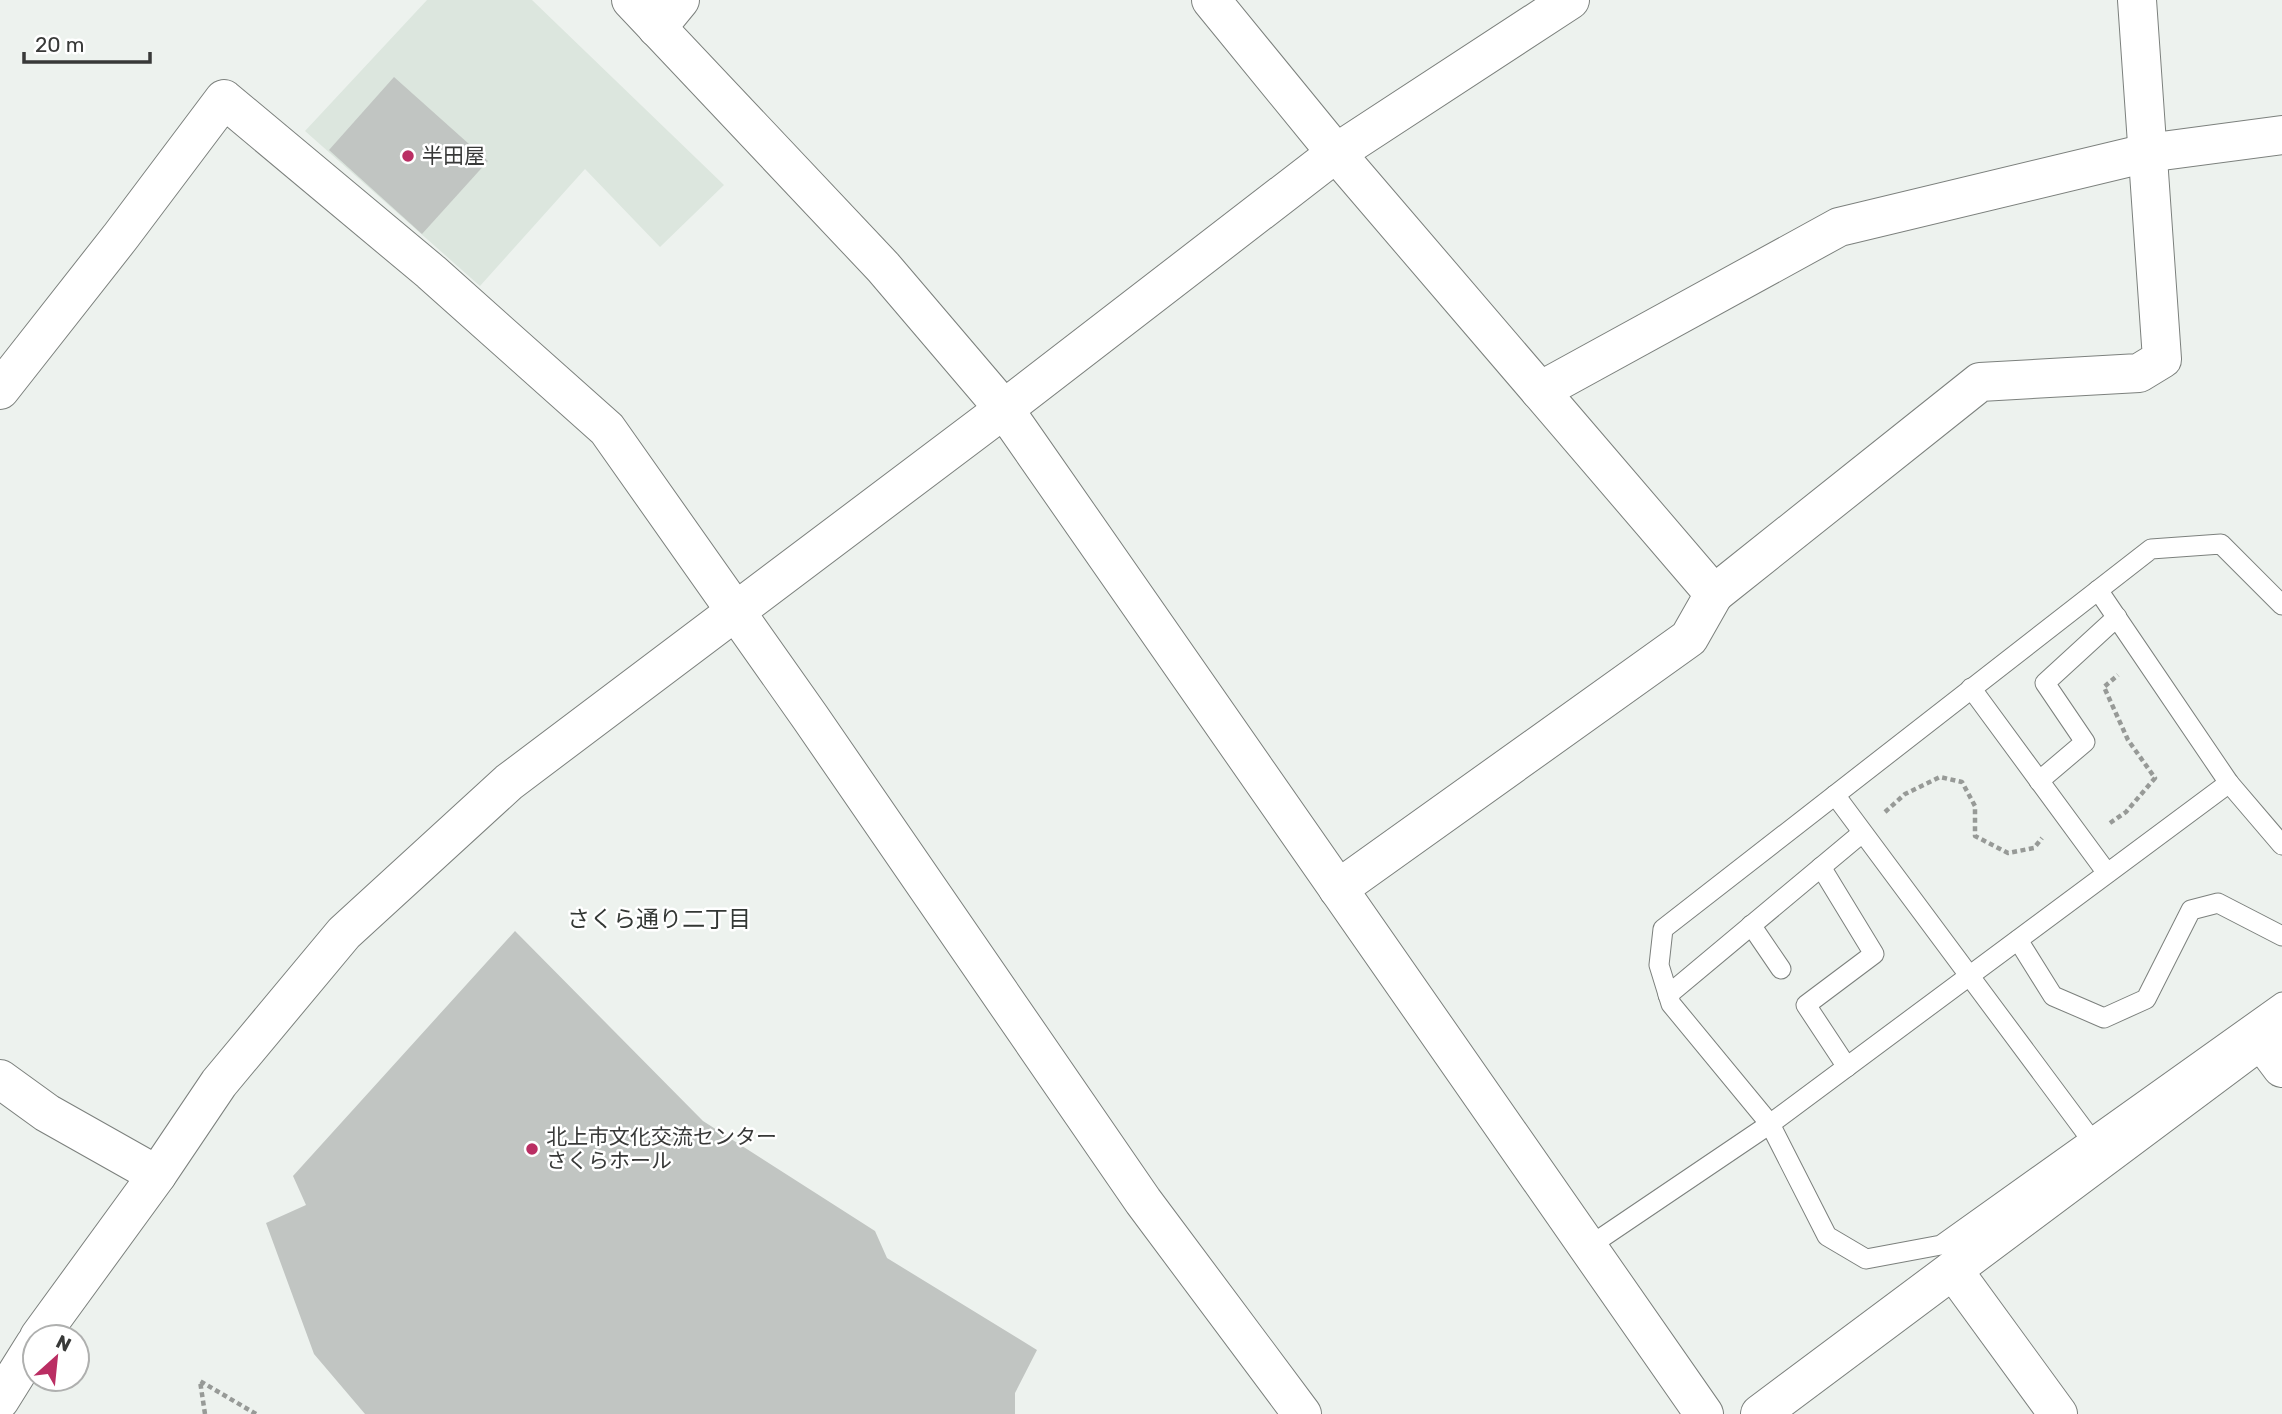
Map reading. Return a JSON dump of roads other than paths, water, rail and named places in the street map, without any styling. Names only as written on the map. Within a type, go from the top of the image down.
[{"type":"street","points":[[631,0],[669,14],[1004,409],[1704,1414]]},
{"type":"street","points":[[1211,0],[1336,153],[1714,594]]},
{"type":"street","points":[[49,1323],[157,1175],[219,1083],[344,933],[509,782],[1004,409],[1336,153],[1570,0]]},
{"type":"street","points":[[1338,889],[1689,638],[1714,594],[1980,382],[2139,373],[2162,359],[2137,0]]},
{"type":"street","points":[[0,390],[121,236],[223,99],[431,272],[607,429],[936,898],[1143,1201],[1301,1414]]},
{"type":"street","points":[[1540,391],[1839,227],[2147,153],[2282,135]]},
{"type":"street","points":[[1760,1414],[1953,1270],[2275,1044]]},
{"type":"street","points":[[0,1079],[47,1112],[157,1175]]},
{"type":"street","points":[[1953,1270],[2058,1414]]},
{"type":"street","points":[[0,1400],[21,1366]]},
{"type":"lane","points":[[2282,605],[2221,544],[2151,549],[1662,929],[1659,965],[1671,1004],[1769,1124],[1827,1236],[1866,1259],[1941,1245],[2282,1002]]},
{"type":"lane","points":[[2098,590],[2229,783],[2282,845]]},
{"type":"lane","points":[[2039,781],[2085,742],[2045,682],[2117,618]]},
{"type":"lane","points":[[1971,688],[2107,873]]},
{"type":"lane","points":[[1588,1247],[1769,1124],[2229,783]]},
{"type":"lane","points":[[1835,795],[2090,1138]]},
{"type":"lane","points":[[1668,995],[1862,833]]},
{"type":"lane","points":[[1821,867],[1874,954],[1806,1005],[1847,1067]]},
{"type":"lane","points":[[2018,940],[2053,996],[2104,1018],[2146,999],[2191,910],[2218,903],[2282,936]]},
{"type":"lane","points":[[1751,925],[1781,969]]},
{"type":"place","name":"半田屋","points":[[408,156]]},
{"type":"place","name":"北上市文化交流センター さくらホール","points":[[532,1149]]},
{"type":"district","name":"さくら通り二丁目","points":[[659,919]]}]
